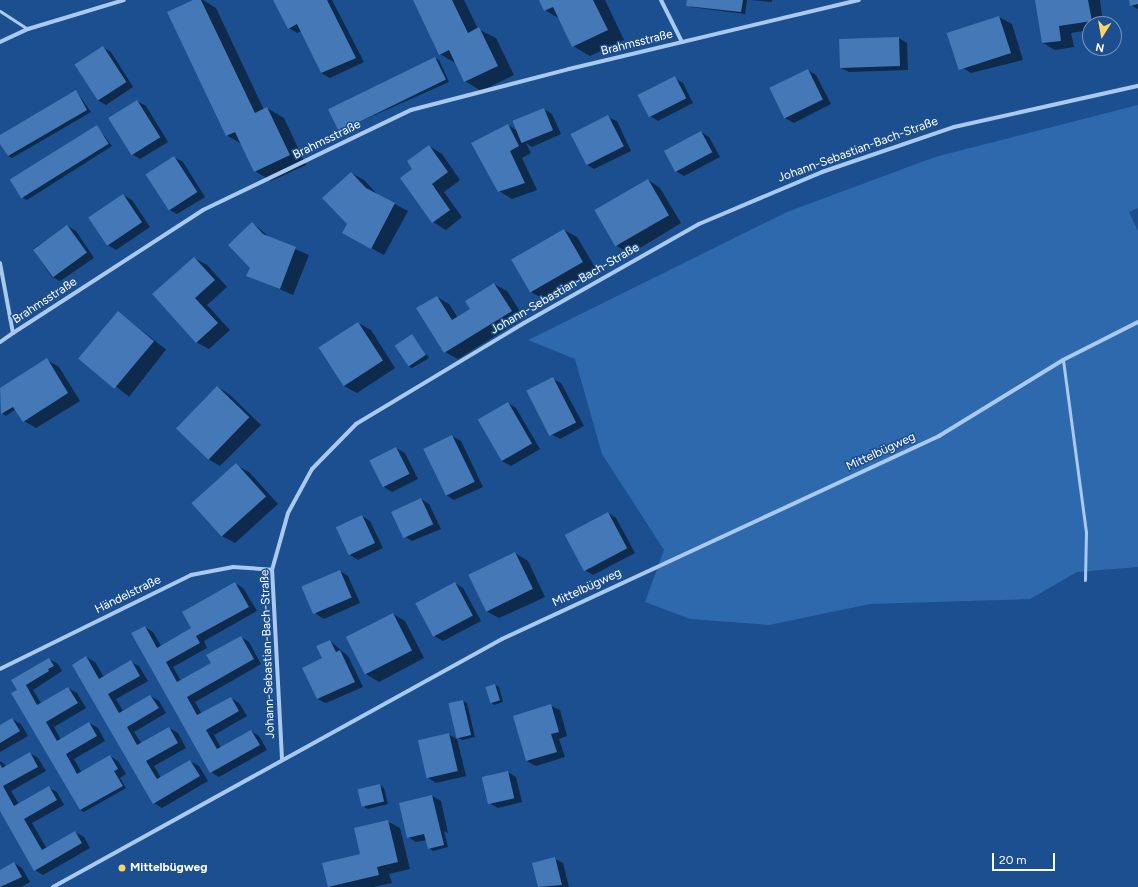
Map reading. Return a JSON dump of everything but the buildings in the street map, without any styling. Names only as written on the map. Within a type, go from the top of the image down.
[{"type":"street","points":[[0,42],[28,29],[124,0]]},
{"type":"street","name":"Brahmsstraße","points":[[661,0],[682,42]]},
{"type":"street","name":"Brahmsstraße","points":[[0,342],[203,210],[411,110],[682,42],[859,0]]},
{"type":"street","name":"Johann-Sebastian-Bach-Straße","points":[[282,759],[272,570],[288,513],[312,469],[356,424],[524,323],[699,224],[822,172],[954,127],[1138,86]]},
{"type":"street","points":[[0,263],[13,333]]},
{"type":"street","name":"Mittelbügweg","points":[[53,887],[282,759],[502,639],[939,436],[1063,360],[1138,322]]},
{"type":"street","name":"Händelstraße","points":[[0,669],[191,575],[233,567],[272,570]]},
{"type":"lane","points":[[0,11],[28,29]]},
{"type":"lane","points":[[1063,360],[1086,532],[1085,580]]},
{"type":"shaded area","points":[[1138,105],[1138,208],[1129,212],[1138,231],[1138,567],[1077,572],[1030,599],[870,604],[769,625],[690,619],[645,602],[664,550],[602,454],[575,359],[528,340],[787,212],[935,157]]},
{"type":"place","name":"Mittelbügweg","points":[[122,868]]}]
